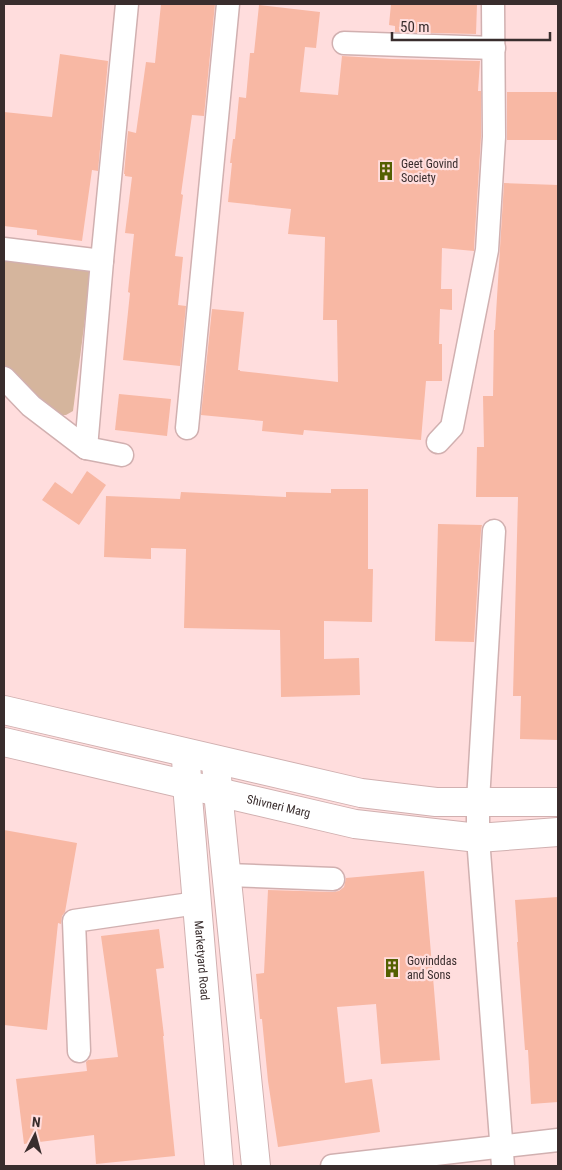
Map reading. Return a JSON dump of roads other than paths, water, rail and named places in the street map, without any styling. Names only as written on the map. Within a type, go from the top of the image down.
[{"type":"main road","points":[[4,710],[361,793],[436,802],[558,802]]},
{"type":"main road","name":"Shivneri Marg","points":[[4,742],[355,824],[478,838],[558,832]]},
{"type":"main road","name":"Marketyard Road","points":[[186,753],[187,785],[219,1166]]},
{"type":"main road","points":[[216,760],[256,1166]]},
{"type":"street","points":[[86,448],[127,4]]},
{"type":"street","points":[[187,428],[228,4]]},
{"type":"street","points":[[438,442],[452,427],[487,250],[494,138],[493,4]]},
{"type":"street","points":[[344,43],[494,48]]},
{"type":"street","points":[[4,249],[102,261]]},
{"type":"street","points":[[4,378],[31,406],[86,448],[122,455]]},
{"type":"street","points":[[494,531],[478,801],[478,838],[502,1156]]},
{"type":"street","points":[[227,875],[333,879]]},
{"type":"street","points":[[79,1051],[74,921],[197,903]]},
{"type":"street","points":[[332,1166],[502,1156],[558,1140]]},
{"type":"place","name":"Geet Govind Society","points":[[386,171]]},
{"type":"place","name":"Govinddas and Sons","points":[[392,968]]}]
